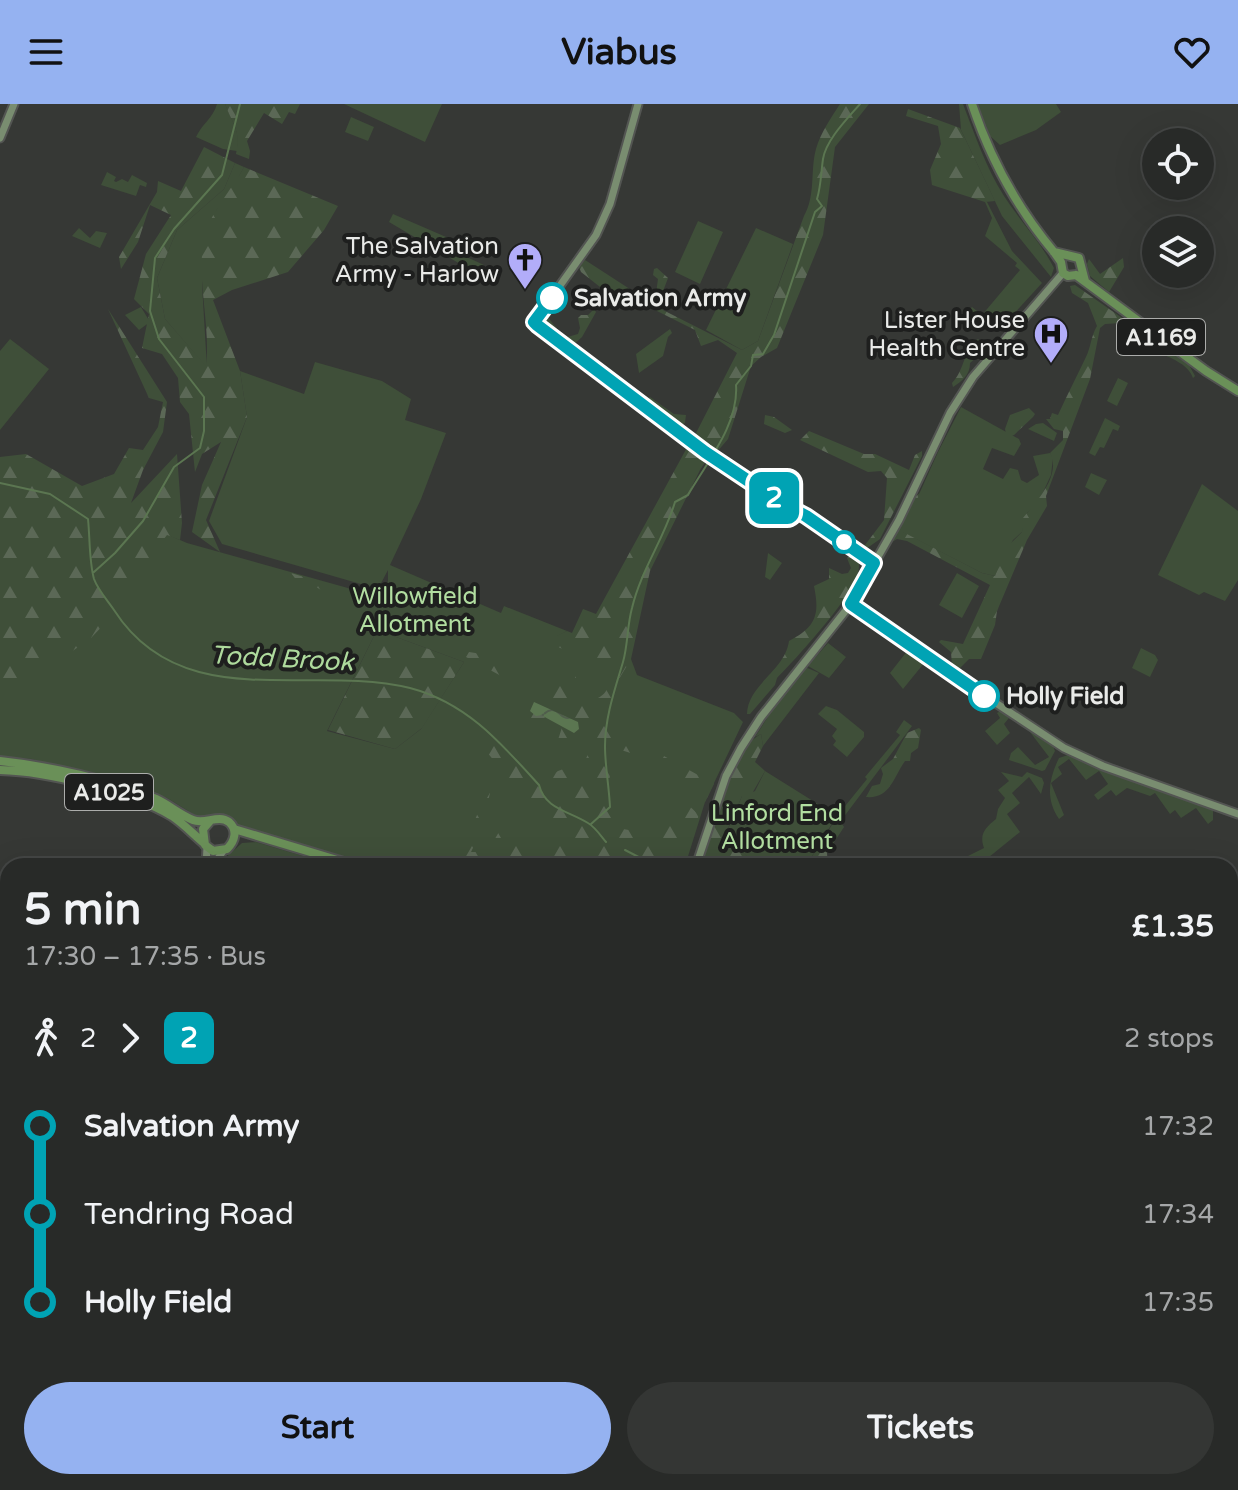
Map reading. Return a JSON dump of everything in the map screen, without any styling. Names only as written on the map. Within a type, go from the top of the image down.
[{"type":"main road","points":[[972,104],[986,143],[1011,193],[1054,252],[1063,259],[1069,275],[1082,265]]},
{"type":"main road","points":[[1063,259],[1076,256],[1082,265],[1085,282]]},
{"type":"main road","name":"A1169","points":[[1069,275],[1085,282],[1238,391]]},
{"type":"main road","name":"A1025","points":[[0,761],[42,766],[83,777],[153,798],[195,822],[223,820],[234,829],[330,858]]},
{"type":"main road","name":"A1025","points":[[0,770],[81,784],[143,802],[175,818],[213,851],[223,851]]},
{"type":"main road","points":[[206,846],[203,829],[210,821]]},
{"type":"main road","points":[[234,829],[234,841]]},
{"type":"main road","points":[[223,851],[234,841],[250,834]]},
{"type":"street","points":[[0,138],[14,104]]},
{"type":"street","points":[[638,104],[610,204],[596,235],[534,322],[705,452],[874,563]]},
{"type":"street","points":[[699,858],[726,776],[741,748],[761,717],[851,604],[899,520],[950,413],[973,377],[1055,283],[1069,275]]},
{"type":"street","points":[[851,604],[1064,748],[1103,766],[1238,814]]},
{"type":"street","points":[[206,846],[206,858]]},
{"type":"street","points":[[218,858],[223,851]]},
{"type":"green space","points":[[217,104],[225,104],[233,122],[238,138],[237,151],[223,149],[196,137]]},
{"type":"green space","points":[[225,104],[300,104],[295,114],[289,112],[282,124],[264,113],[247,141],[249,159],[236,154],[237,133]]},
{"type":"green space","points":[[344,104],[442,104],[425,142]]},
{"type":"green space","points":[[840,104],[869,104],[835,147],[823,235],[777,348],[751,366],[728,439],[716,453],[704,449],[694,437],[737,353],[718,340],[701,346],[695,330],[615,290],[609,294],[579,267],[585,260],[647,298],[656,294],[658,279],[653,275],[657,268],[668,278],[657,307],[742,350],[758,341],[808,208],[818,143]]},
{"type":"green space","points":[[959,104],[963,104],[998,185],[1054,268],[1051,277],[1002,216],[961,130]]},
{"type":"green space","points":[[978,104],[1056,104],[1061,112],[1036,130],[1000,145],[990,136]]},
{"type":"green space","points":[[908,109],[960,128],[995,201],[985,202],[932,185],[930,170],[941,144],[938,126],[906,116]]},
{"type":"green space","points":[[351,117],[374,127],[368,141],[345,132]]},
{"type":"green space","points":[[204,147],[235,163],[224,189],[177,230],[157,278],[165,319],[206,366],[202,270],[204,237],[216,211],[244,167],[338,206],[324,230],[288,272],[232,290],[213,300],[240,371],[247,417],[206,520],[220,552],[192,532],[202,485],[221,442],[202,454],[195,472],[189,414],[180,402],[178,378],[162,354],[142,348],[149,314],[134,299],[146,254],[171,215],[150,205],[138,242],[121,269],[119,257],[157,192],[158,181],[181,191]]},
{"type":"green space","points":[[235,163],[244,167],[216,211],[202,284],[207,368],[165,319],[157,278],[177,230],[224,189]]},
{"type":"green space","points":[[107,172],[116,177],[116,182],[122,179],[128,182],[132,175],[147,183],[146,187],[140,185],[136,196],[101,185]]},
{"type":"green space","points":[[985,202],[1012,251],[1042,283],[1000,329],[994,331],[968,311],[972,307],[982,315],[1020,270],[1015,266],[1017,263],[985,236],[992,218]]},
{"type":"green space","points":[[393,214],[460,243],[458,253],[484,265],[477,272],[472,271],[389,222]]},
{"type":"green space","points":[[698,221],[723,232],[700,284],[675,272]]},
{"type":"green space","points":[[79,228],[90,238],[96,231],[107,233],[100,248],[72,236]]},
{"type":"green space","points":[[756,228],[793,244],[758,341],[742,350],[706,330]]},
{"type":"green space","points":[[1123,258],[1124,267],[1109,292],[1090,276],[1089,259],[1100,274]]},
{"type":"green space","points":[[1075,285],[1189,365],[1195,376],[1193,378],[1188,369],[1175,360],[1155,354],[1120,323],[1105,324],[1100,328],[1090,379],[1046,496],[1047,506],[1027,540],[981,659],[969,659],[958,670],[952,666],[951,652],[939,642],[963,644],[990,585],[907,541],[897,539],[892,542],[920,493],[903,532],[982,573],[995,576],[1006,548],[1022,532],[1023,518],[1050,479],[1053,461],[1050,453],[1063,440],[1063,431],[1054,429],[1046,419],[1050,419],[1052,413],[1058,415],[1088,353],[1097,326],[1088,303],[1072,293],[1070,286]]},
{"type":"green space","points":[[141,307],[150,322],[139,330],[125,315]]},
{"type":"green space","points":[[108,309],[167,402],[163,432],[143,470],[131,503],[177,454],[182,523],[180,540],[167,535],[127,586],[111,617],[90,639],[49,667],[0,691],[0,457],[26,454],[82,486],[114,474],[129,448],[143,450],[158,427],[163,402],[149,398]]},
{"type":"green space","points":[[594,309],[596,312],[582,337],[573,345],[553,334],[542,315],[544,312],[564,338],[578,334],[578,318]]},
{"type":"green space","points":[[670,329],[672,333],[663,356],[639,373],[636,354]]},
{"type":"green space","points":[[10,339],[49,369],[0,430],[0,351]]},
{"type":"green space","points":[[978,339],[981,342],[977,350],[979,355],[970,363],[965,377],[953,387],[952,383],[970,348]]},
{"type":"green space","name":"Willowfield Allotment","points":[[315,362],[382,381],[411,399],[405,420],[446,433],[421,499],[390,565],[501,613],[504,606],[567,631],[556,637],[631,659],[637,675],[734,713],[743,722],[705,802],[688,858],[349,858],[237,826],[225,815],[198,817],[167,798],[139,787],[32,759],[0,757],[0,685],[115,596],[166,534],[187,543],[380,597],[388,581],[388,570],[378,589],[222,544],[209,521],[247,417],[240,371],[304,394]],"holes":[[[377,630],[464,662],[421,729],[395,749],[327,731]]]},
{"type":"green space","points":[[1118,378],[1128,383],[1117,406],[1107,401]]},
{"type":"green space","points":[[650,397],[674,414],[686,415],[685,423],[679,426],[646,400]]},
{"type":"green space","points":[[961,407],[1019,439],[1021,444],[1014,456],[992,448],[983,469],[1003,479],[1010,468],[1018,470],[1021,480],[1027,483],[1039,475],[1033,456],[1050,453],[1053,458],[1051,475],[1038,503],[1027,513],[1022,532],[1013,540],[995,576],[982,573],[902,532]]},
{"type":"green space","points":[[1029,408],[1035,414],[1033,417],[1007,438],[1005,429],[1010,415]]},
{"type":"green space","points":[[765,415],[774,417],[792,430],[785,433],[764,424]]},
{"type":"green space","points":[[1105,418],[1120,426],[1118,431],[1113,429],[1104,448],[1100,447],[1095,456],[1089,453]]},
{"type":"green space","points":[[1043,423],[1057,433],[1054,441],[1028,429]]},
{"type":"green space","points":[[809,431],[864,454],[875,454],[909,470],[915,455],[922,451],[880,539],[863,551],[856,544],[865,545],[884,520],[887,478],[881,471],[868,472],[800,440]]},
{"type":"green space","points":[[689,444],[708,458],[650,571],[631,659],[619,679],[624,699],[617,718],[619,731],[698,775],[709,770],[714,784],[705,802],[693,802],[693,787],[640,756],[621,750],[611,759],[609,787],[623,829],[640,832],[658,845],[671,817],[685,802],[699,815],[684,858],[468,858],[460,855],[480,808],[463,796],[466,788],[490,793],[481,831],[471,852],[487,852],[499,832],[512,832],[534,852],[556,829],[481,745],[484,736],[522,771],[543,781],[558,771],[585,761],[592,745],[590,723],[570,748],[557,743],[566,715],[555,707],[544,723],[532,723],[525,705],[525,689],[466,657],[469,652],[488,655],[540,684],[562,671],[576,669],[576,699],[593,700],[607,690],[614,668],[544,642],[567,631],[572,633],[583,609],[596,614]]},
{"type":"green space","points":[[1091,473],[1107,480],[1099,495],[1085,487]]},
{"type":"green space","points":[[1202,484],[1238,511],[1238,580],[1225,601],[1204,592],[1199,595],[1158,575]]},
{"type":"green space","points":[[768,553],[782,563],[770,580],[765,577]]},
{"type":"green space","points":[[851,556],[859,561],[859,568],[846,596],[777,678],[775,685],[747,714],[753,694],[781,661],[789,641],[805,631],[814,619],[814,586],[829,579],[829,568],[842,574],[848,573],[851,568],[847,558]]},
{"type":"green space","points":[[291,573],[375,599],[378,607],[375,611],[368,604],[340,602],[313,585],[298,582]]},
{"type":"green space","points":[[957,573],[979,586],[962,618],[939,605]]},
{"type":"green space","points":[[377,630],[464,662],[422,728],[395,749],[328,730]]},
{"type":"green space","points":[[828,643],[846,657],[829,678],[808,666]]},
{"type":"green space","points":[[1141,648],[1158,660],[1150,677],[1132,668]]},
{"type":"green space","points":[[908,650],[925,662],[903,689],[890,673]]},
{"type":"green space","points":[[803,666],[819,673],[763,746],[761,734],[755,737],[805,670]]},
{"type":"green space","points":[[826,706],[837,710],[864,732],[864,737],[847,757],[833,745],[836,741],[832,736],[837,729],[818,714]]},
{"type":"green space","points":[[1000,711],[1009,718],[1004,724],[1010,733],[997,745],[985,731],[1000,718],[997,713]]},
{"type":"green space","name":"Linford End Allotment","points":[[904,720],[912,726],[840,822],[836,817],[811,858],[748,858],[725,836],[742,796],[755,791],[765,771],[837,816],[900,735],[896,732]]},
{"type":"green space","points":[[919,728],[918,748],[911,753],[910,761],[905,761],[886,791],[866,797],[872,786],[880,784],[881,768],[893,759],[907,733]]},
{"type":"green space","points":[[1030,732],[1053,746],[1055,751],[1045,770],[1009,760],[1018,747],[1035,765],[1049,757]]},
{"type":"green space","points":[[761,734],[763,746],[755,762],[765,771],[750,797],[742,796],[725,835],[749,858],[701,858],[721,793],[748,744]]},
{"type":"green space","points":[[1071,754],[1148,787],[1213,810],[1213,820],[1208,824],[1196,808],[1181,818],[1175,810],[1170,814],[1155,793],[1150,796],[1127,788],[1116,796],[1111,790],[1098,800],[1094,795],[1108,784],[1099,771],[1086,780],[1069,759],[1058,767],[1062,774],[1051,783],[1064,815],[1059,819],[1050,796],[1051,781],[1059,758]]},
{"type":"green space","points":[[1001,772],[1022,777],[1027,772],[1042,778],[1044,783],[1041,794],[1029,777],[1012,793],[1020,803],[1007,814],[1020,832],[988,858],[964,858],[984,848],[984,832],[996,819],[1005,798],[998,790],[1009,781]]},
{"type":"green space","points":[[837,817],[844,827],[827,853],[827,858],[811,858]]},
{"type":"green space","points":[[256,842],[303,856],[225,858],[242,843]]},
{"type":"water","points":[[534,702],[578,722],[579,729],[574,733],[541,715],[536,716],[530,711]]},
{"type":"waterway","points":[[94,572],[143,521],[174,467],[200,448],[204,431],[204,397],[159,339],[150,311],[155,258],[174,229],[222,175],[240,104]]},
{"type":"waterway","points":[[591,824],[610,807],[605,735],[625,656],[632,608],[641,581],[675,502],[688,495],[727,428],[736,400],[736,385],[751,366],[753,355],[763,354],[774,335],[815,212],[822,206],[817,199],[825,152],[838,130],[860,104]]},
{"type":"waterway","name":"Todd Brook","points":[[0,483],[50,494],[88,519],[91,565],[98,587],[142,643],[175,663],[211,675],[371,682],[410,688],[430,695],[482,726],[539,785],[552,804],[591,825],[606,842]]},
{"type":"waterway","name":"Todd Brook","points":[[625,850],[640,858]]},
{"type":"bus line","name":"2","points":[[552,298],[534,322],[537,325],[705,452],[874,563],[851,604],[984,696]]},
{"type":"place","name":"The Salvation Army - Harlow","points":[[525,291]]},
{"type":"place","name":"Salvation Army","points":[[552,298]]},
{"type":"place","name":"Lister House Health Centre","points":[[1051,365]]},
{"type":"place","name":"Holly Field","points":[[984,696]]}]
